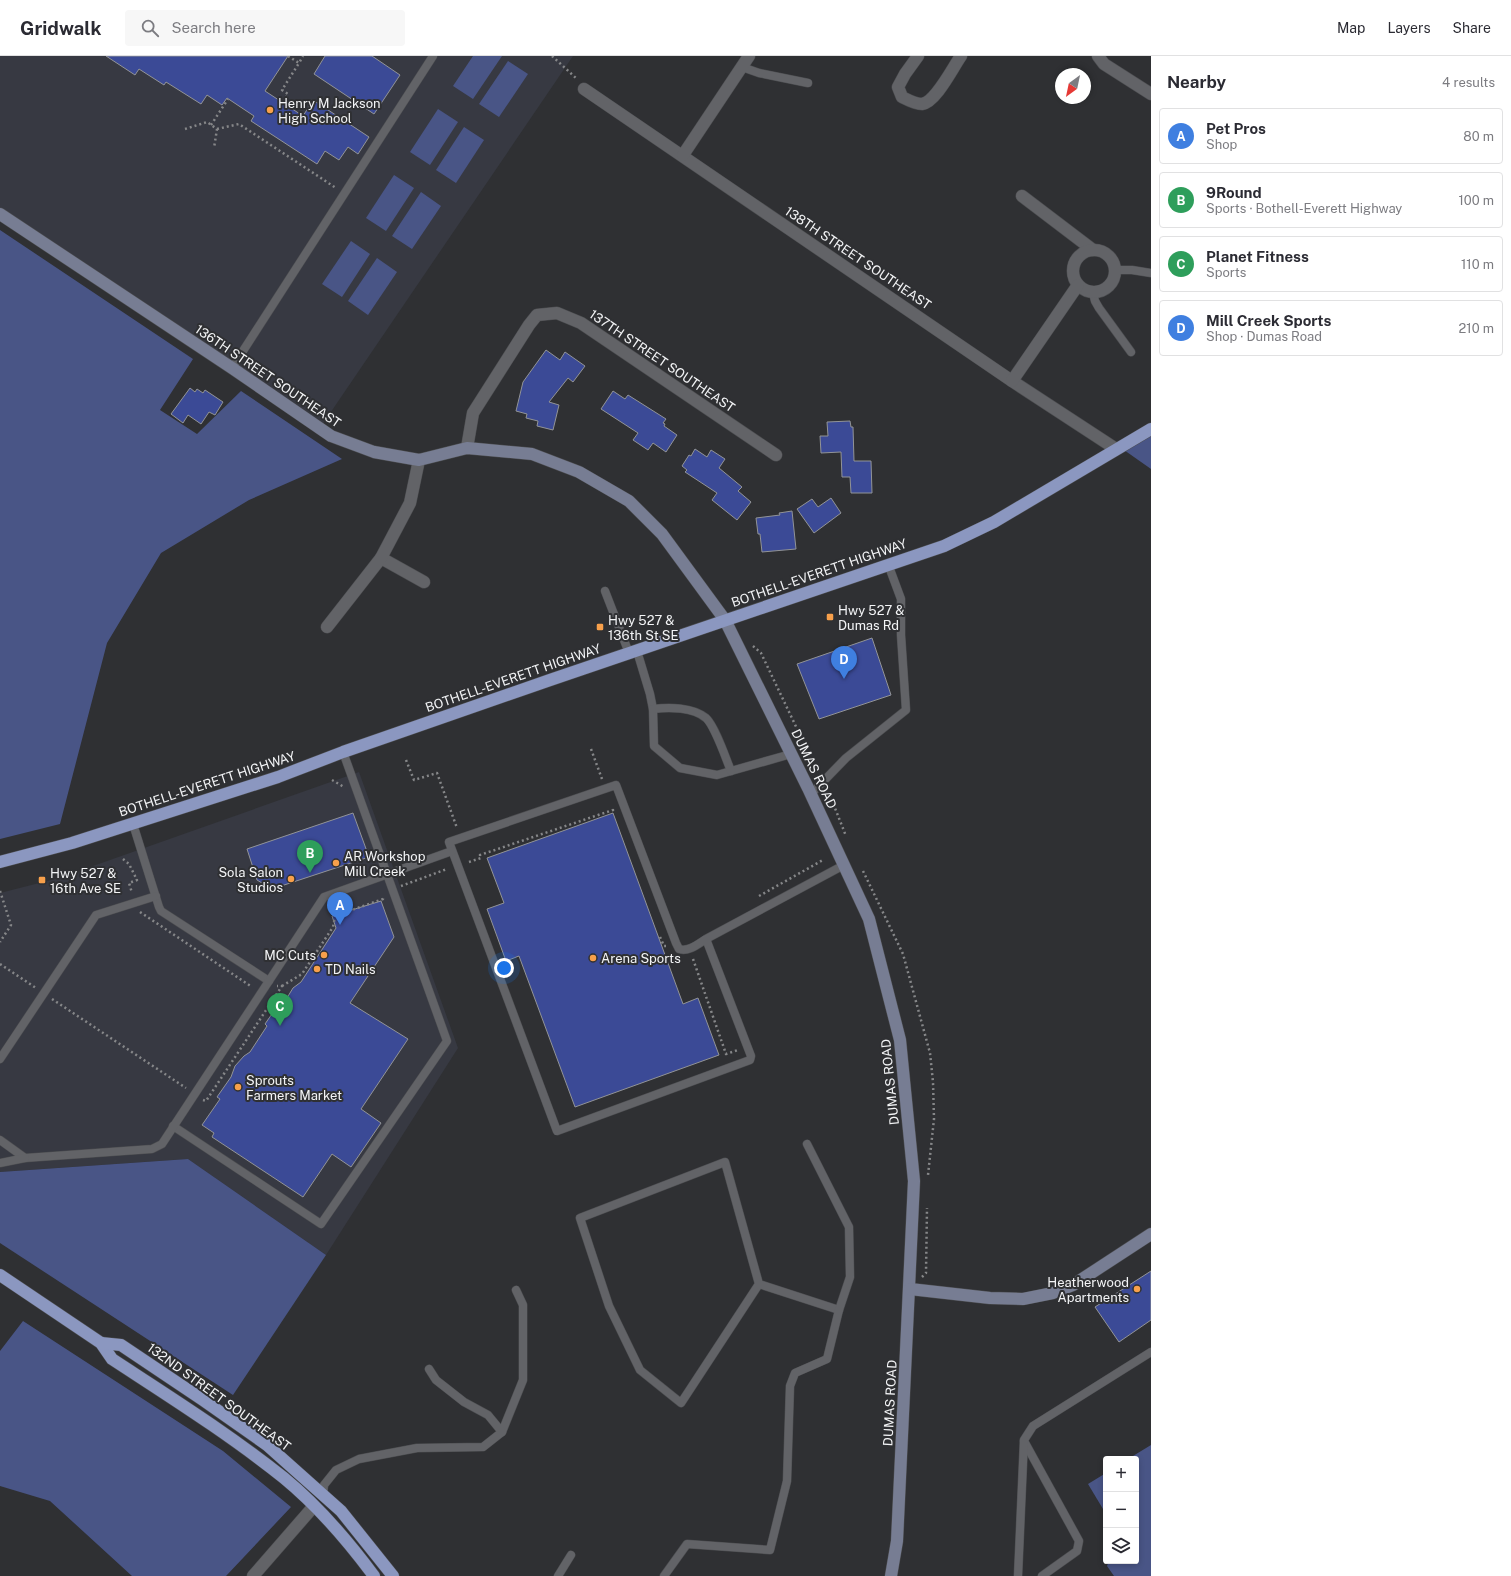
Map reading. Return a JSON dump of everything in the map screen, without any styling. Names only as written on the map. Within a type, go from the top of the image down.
[{"type":"main road","name":"BOTHELL-EVERETT HIGHWAY","points":[[0,862],[65,845],[278,777],[342,752],[944,546],[994,522],[1151,429]]},
{"type":"main road","name":"132ND STREET SOUTHEAST","points":[[0,1276],[101,1343],[112,1359],[217,1427],[285,1478],[321,1513],[374,1576]]},
{"type":"main road","name":"132ND STREET SOUTHEAST","points":[[101,1343],[121,1345],[267,1445],[341,1511],[393,1576]]},
{"type":"street","points":[[683,155],[749,56]]},
{"type":"street","points":[[918,56],[898,86],[902,97],[913,103],[923,104],[933,99],[960,56]]},
{"type":"street","points":[[1098,56],[1104,64],[1151,94]]},
{"type":"street","name":"138TH STREET SOUTHEAST","points":[[584,89],[683,155],[1012,381],[1116,449]]},
{"type":"street","points":[[1022,196],[1093,250],[1107,254],[1112,259],[1116,270],[1114,280],[1105,290],[1093,293],[1083,290],[1078,285],[1073,273],[1076,260],[1081,255],[1093,250]]},
{"type":"street","name":"136TH STREET SOUTHEAST","points":[[0,214],[232,368],[330,436],[374,452],[419,460],[467,448],[532,454],[579,472],[629,501],[662,534],[725,620]]},
{"type":"street","points":[[1012,381],[1078,285]]},
{"type":"street","name":"137TH STREET SOUTHEAST","points":[[467,448],[473,413],[529,325],[537,316],[557,313],[581,324],[776,455]]},
{"type":"street","points":[[327,627],[381,558],[410,503],[419,460]]},
{"type":"street","points":[[381,558],[424,582]]},
{"type":"street","name":"DUMAS ROAD","points":[[725,620],[811,794],[869,919],[900,1040],[914,1181],[897,1541],[891,1576]]},
{"type":"street","points":[[910,1289],[990,1298],[1023,1299],[1053,1293],[1073,1285],[1151,1234]]},
{"type":"street","points":[[253,1576],[314,1506]]},
{"type":"lane","points":[[232,368],[432,56]]},
{"type":"lane","points":[[742,67],[759,73],[808,83]]},
{"type":"lane","points":[[1116,270],[1132,270],[1151,273]]},
{"type":"lane","points":[[1093,293],[1099,308],[1131,352]]},
{"type":"lane","points":[[811,794],[846,758],[906,710],[901,635],[901,599],[888,564]]},
{"type":"lane","points":[[605,591],[633,652],[650,694],[654,746],[680,768],[717,775],[791,754]]},
{"type":"lane","points":[[652,709],[666,707],[684,710],[699,714],[707,719],[731,771]]},
{"type":"lane","points":[[173,1126],[321,1224],[447,1040],[342,752]]},
{"type":"lane","points":[[706,939],[751,1056],[750,1060],[557,1131],[449,842],[605,787],[616,785],[676,943],[679,949],[684,950],[691,948],[706,939],[844,865]]},
{"type":"lane","points":[[133,824],[161,911],[267,984]]},
{"type":"lane","points":[[0,1163],[25,1158],[152,1149],[162,1144],[324,897],[452,851]]},
{"type":"lane","points":[[0,1059],[96,915],[156,896]]},
{"type":"lane","points":[[0,1140],[25,1158]]},
{"type":"lane","points":[[664,1576],[687,1544],[770,1550],[787,1481],[790,1386],[795,1373],[827,1359],[839,1310],[850,1277],[849,1227],[807,1144]]},
{"type":"lane","points":[[725,1162],[759,1284],[680,1404],[640,1370],[609,1306],[580,1218],[725,1162]]},
{"type":"lane","points":[[759,1284],[839,1310]]},
{"type":"lane","points":[[323,1495],[324,1485],[336,1470],[359,1460],[417,1448],[483,1447],[502,1432],[523,1380],[522,1305],[516,1290]]},
{"type":"lane","points":[[1018,1576],[1024,1440],[1033,1426],[1151,1352]]},
{"type":"lane","points":[[429,1369],[436,1380],[464,1402],[488,1415],[502,1432]]},
{"type":"lane","points":[[1024,1440],[1079,1541],[1077,1552],[1042,1576]]},
{"type":"lane","points":[[558,1576],[571,1555]]},
{"type":"path","points":[[288,56],[299,63]]},
{"type":"path","points":[[283,102],[288,94],[282,90],[303,56]]},
{"type":"path","points":[[552,56],[581,83],[584,89]]},
{"type":"path","points":[[211,125],[228,99]]},
{"type":"path","points":[[185,129],[207,122],[217,129],[239,124],[337,188]]},
{"type":"path","points":[[214,148],[217,129]]},
{"type":"path","points":[[591,749],[612,810]]},
{"type":"path","points":[[406,760],[414,780],[437,773],[469,862]]},
{"type":"path","points":[[391,889],[481,858],[480,855],[612,810],[616,812]]},
{"type":"path","points":[[0,964],[206,1101],[282,986],[267,984],[252,987],[139,912],[129,883],[138,880],[129,864],[123,859]]},
{"type":"path","points":[[756,898],[823,860]]},
{"type":"path","points":[[0,892],[11,925],[0,942]]},
{"type":"path","points":[[658,931],[664,946],[676,943]]},
{"type":"path","points":[[691,948],[693,959],[726,1054],[747,1047]]},
{"type":"shaded area","points":[[0,56],[573,56],[320,428],[0,214]]},
{"type":"shaded area","points":[[473,56],[502,56],[473,99],[453,86]]},
{"type":"shaded area","points":[[508,61],[528,74],[499,117],[479,104]]},
{"type":"shaded area","points":[[438,109],[458,122],[430,165],[410,152]]},
{"type":"shaded area","points":[[464,127],[484,140],[456,183],[436,170]]},
{"type":"shaded area","points":[[394,175],[414,188],[386,231],[366,218]]},
{"type":"shaded area","points":[[421,192],[441,206],[412,249],[392,236]]},
{"type":"shaded area","points":[[0,230],[193,359],[160,410],[197,434],[241,391],[342,459],[249,500],[161,553],[107,643],[60,824],[0,839]]},
{"type":"shaded area","points":[[351,241],[370,254],[342,297],[322,284]]},
{"type":"shaded area","points":[[377,258],[397,272],[368,315],[348,301]]},
{"type":"shaded area","points":[[1151,435],[1151,469],[1124,450]]},
{"type":"shaded area","points":[[359,772],[458,1048],[326,1255],[188,1159],[0,1172],[0,893],[59,878]]},
{"type":"shaded area","points":[[188,1159],[326,1255],[233,1395],[0,1243],[0,1172]]},
{"type":"shaded area","points":[[23,1321],[223,1451],[291,1507],[226,1576],[132,1576],[50,1501],[0,1486],[0,1351]]},
{"type":"shaded area","points":[[1151,1445],[1151,1576],[1114,1576],[1107,1566],[1108,1564],[1139,1564],[1139,1456],[1133,1456]]},
{"type":"shaded area","points":[[1103,1475],[1103,1509],[1088,1484]]},
{"type":"building","name":"Henry M Jackson High School","points":[[106,56],[288,56],[265,91],[303,116],[313,100],[369,137],[358,154],[348,147],[339,160],[325,151],[317,164],[251,121],[254,116],[227,98],[222,105],[207,95],[201,104],[166,82],[164,85],[139,69],[135,75]]},
{"type":"building","points":[[325,56],[372,56],[400,75],[374,114],[314,74]]},
{"type":"building","points":[[546,350],[560,360],[565,352],[585,366],[573,382],[568,378],[549,402],[559,405],[553,430],[537,426],[538,421],[526,418],[527,414],[516,411],[523,382]]},
{"type":"building","points":[[190,388],[195,392],[197,389],[203,393],[205,390],[223,402],[215,415],[209,412],[201,424],[188,415],[183,423],[171,414]]},
{"type":"building","points":[[613,391],[625,399],[628,395],[666,419],[663,423],[665,424],[664,426],[677,435],[666,452],[653,443],[648,450],[633,440],[638,433],[601,409]]},
{"type":"building","points":[[850,421],[851,427],[853,427],[854,461],[871,461],[872,493],[851,493],[850,477],[842,477],[841,452],[821,453],[820,436],[828,436],[827,422]]},
{"type":"building","points":[[695,449],[707,457],[711,450],[725,459],[719,468],[742,487],[738,491],[751,502],[737,520],[712,500],[717,493],[685,472],[687,470],[682,466]]},
{"type":"building","points":[[831,498],[841,513],[814,533],[797,509],[812,499],[818,507]]},
{"type":"building","points":[[792,511],[796,549],[762,552],[756,518],[780,515],[779,513]]},
{"type":"building","points":[[872,638],[891,695],[819,719],[797,664]]},
{"type":"building","points":[[353,813],[369,857],[272,889],[257,880],[247,849]]},
{"type":"building","name":"Arena Sports","points":[[613,813],[683,1004],[698,998],[719,1055],[575,1107],[519,956],[506,961],[487,909],[504,903],[487,858]]},
{"type":"building","points":[[381,901],[394,937],[350,1003],[408,1039],[361,1109],[381,1123],[351,1167],[332,1154],[303,1197],[212,1137],[214,1133],[202,1125],[220,1099],[217,1097],[231,1077],[235,1066],[250,1052],[267,1026],[265,1024],[276,1008],[279,1011],[293,988],[301,982],[336,928],[332,916]]},
{"type":"building","name":"Heatherwood Apartments","points":[[1151,1271],[1151,1320],[1119,1342],[1095,1307]]},
{"type":"place","name":"Henry M Jackson High School","points":[[270,110]]},
{"type":"place","name":"Hwy 527 & Dumas Rd","points":[[830,617]]},
{"type":"place","name":"Hwy 527 & 136th St SE","points":[[600,627]]},
{"type":"place","name":"Mill Creek Sports","points":[[844,679]]},
{"type":"place","name":"AR Workshop Mill Creek","points":[[336,863]]},
{"type":"place","name":"9Round","points":[[310,873]]},
{"type":"place","name":"Sola Salon Studios","points":[[291,879]]},
{"type":"place","name":"Hwy 527 & 16th Ave SE","points":[[42,880]]},
{"type":"place","name":"Pet Pros","points":[[340,925]]},
{"type":"place","name":"MC Cuts","points":[[324,955]]},
{"type":"place","name":"Arena Sports","points":[[593,958]]},
{"type":"place","name":"TD Nails","points":[[317,969]]},
{"type":"place","name":"Planet Fitness","points":[[280,1026]]},
{"type":"place","name":"Sprouts Farmers Market","points":[[238,1087]]},
{"type":"place","name":"Heatherwood Apartments","points":[[1137,1289]]}]
